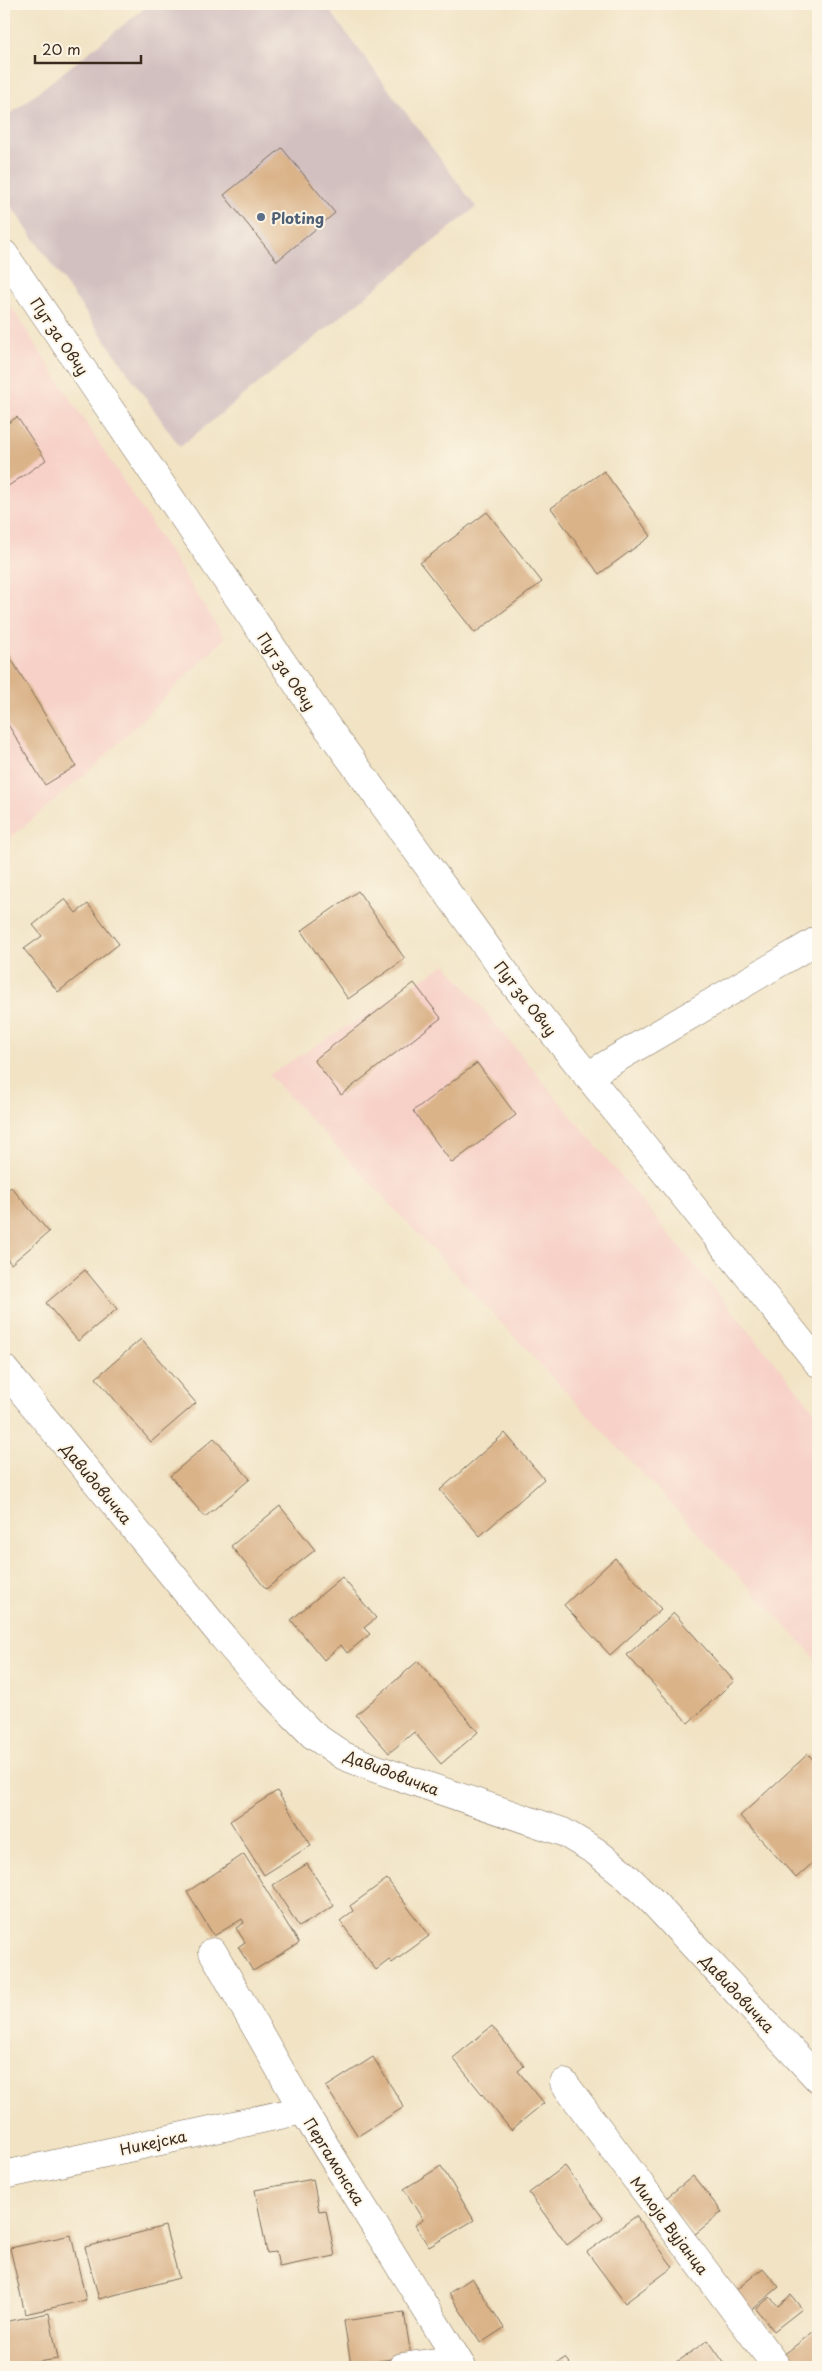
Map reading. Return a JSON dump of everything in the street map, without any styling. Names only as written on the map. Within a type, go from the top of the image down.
[{"type":"street","name":"Пут за Овчу","points":[[4,254],[317,714],[510,979],[818,1363]]},
{"type":"street","points":[[587,1076],[818,940]]},
{"type":"street","name":"Давидовичка","points":[[4,1369],[13,1397],[271,1692],[314,1735],[344,1756],[563,1832],[587,1846],[623,1873],[653,1902],[818,2079]]},
{"type":"street","name":"Пергамонска","points":[[213,1952],[303,2110],[460,2363]]},
{"type":"street","name":"Милоја Вујанца","points":[[564,2083],[777,2367]]},
{"type":"street","name":"Никејска","points":[[4,2175],[303,2110]]},
{"type":"street","points":[[402,2367],[460,2363]]},
{"type":"shaded area","points":[[150,4],[325,4],[476,207],[180,447],[4,196],[4,119]]},
{"type":"shaded area","points":[[4,296],[225,638],[94,767],[4,843]]},
{"type":"shaded area","points":[[446,964],[818,1415],[818,1661],[269,1075]]},
{"type":"building","points":[[282,148],[335,213],[277,261],[224,195]]},
{"type":"building","points":[[17,417],[46,460],[4,489],[4,426]]},
{"type":"building","points":[[604,471],[651,536],[599,574],[551,508]]},
{"type":"building","points":[[487,512],[542,582],[475,633],[420,563]]},
{"type":"building","points":[[4,647],[76,766],[45,785],[4,718]]},
{"type":"building","points":[[358,891],[405,959],[348,999],[301,931]]},
{"type":"building","points":[[65,899],[76,913],[88,904],[119,944],[58,992],[24,949],[42,936],[33,925]]},
{"type":"building","points":[[414,983],[441,1018],[341,1095],[314,1060]]},
{"type":"building","points":[[477,1063],[516,1115],[452,1163],[413,1111]]},
{"type":"building","points":[[11,1187],[49,1232],[11,1264],[4,1255],[4,1194]]},
{"type":"building","points":[[85,1270],[117,1309],[78,1341],[46,1303]]},
{"type":"building","points":[[141,1339],[196,1403],[151,1442],[96,1378]]},
{"type":"building","points":[[505,1433],[544,1479],[480,1536],[440,1490]]},
{"type":"building","points":[[214,1438],[250,1479],[205,1517],[170,1476]]},
{"type":"building","points":[[280,1506],[315,1550],[266,1589],[231,1546]]},
{"type":"building","points":[[615,1558],[661,1609],[610,1655],[564,1605]]},
{"type":"building","points":[[342,1577],[376,1618],[364,1628],[370,1634],[347,1653],[341,1645],[324,1660],[291,1620]]},
{"type":"building","points":[[674,1613],[734,1681],[688,1723],[627,1655]]},
{"type":"building","points":[[418,1661],[478,1732],[441,1764],[414,1732],[389,1753],[356,1715]]},
{"type":"building","points":[[808,1754],[818,1765],[818,1858],[796,1878],[740,1816]]},
{"type":"building","points":[[277,1791],[311,1845],[264,1875],[230,1821]]},
{"type":"building","points":[[244,1854],[299,1943],[253,1971],[238,1947],[245,1942],[236,1928],[244,1923],[242,1919],[214,1936],[187,1892]]},
{"type":"building","points":[[307,1864],[334,1906],[299,1927],[273,1885]]},
{"type":"building","points":[[387,1879],[429,1936],[392,1963],[389,1960],[376,1970],[340,1921],[353,1911],[350,1906]]},
{"type":"building","points":[[492,2026],[524,2066],[518,2071],[544,2103],[511,2130],[453,2058]]},
{"type":"building","points":[[373,2057],[404,2107],[358,2136],[326,2087]]},
{"type":"building","points":[[441,2166],[474,2220],[429,2247],[415,2225],[423,2220],[404,2189]]},
{"type":"building","points":[[565,2166],[603,2218],[567,2245],[529,2193]]},
{"type":"building","points":[[693,2176],[722,2212],[694,2235],[665,2199]]},
{"type":"building","points":[[313,2179],[319,2211],[326,2210],[335,2256],[279,2267],[276,2252],[267,2253],[255,2190]]},
{"type":"building","points":[[636,2216],[673,2267],[625,2303],[587,2252]]},
{"type":"building","points":[[165,2226],[179,2278],[99,2299],[85,2247]]},
{"type":"building","points":[[71,2235],[86,2300],[25,2314],[10,2248]]},
{"type":"building","points":[[763,2268],[779,2287],[747,2314],[731,2294]]},
{"type":"building","points":[[472,2278],[504,2328],[481,2343],[449,2293]]},
{"type":"building","points":[[791,2295],[802,2309],[774,2331],[756,2309],[770,2297],[778,2306]]},
{"type":"building","points":[[404,2312],[411,2356],[351,2365],[344,2321]]},
{"type":"building","points":[[49,2313],[58,2359],[4,2367],[4,2322]]},
{"type":"building","points":[[818,2328],[818,2367],[791,2367],[782,2356]]},
{"type":"building","points":[[708,2340],[727,2367],[670,2367]]},
{"type":"building","points":[[565,2358],[572,2367],[550,2367]]},
{"type":"place","name":"Ploting","points":[[261,217]]}]
